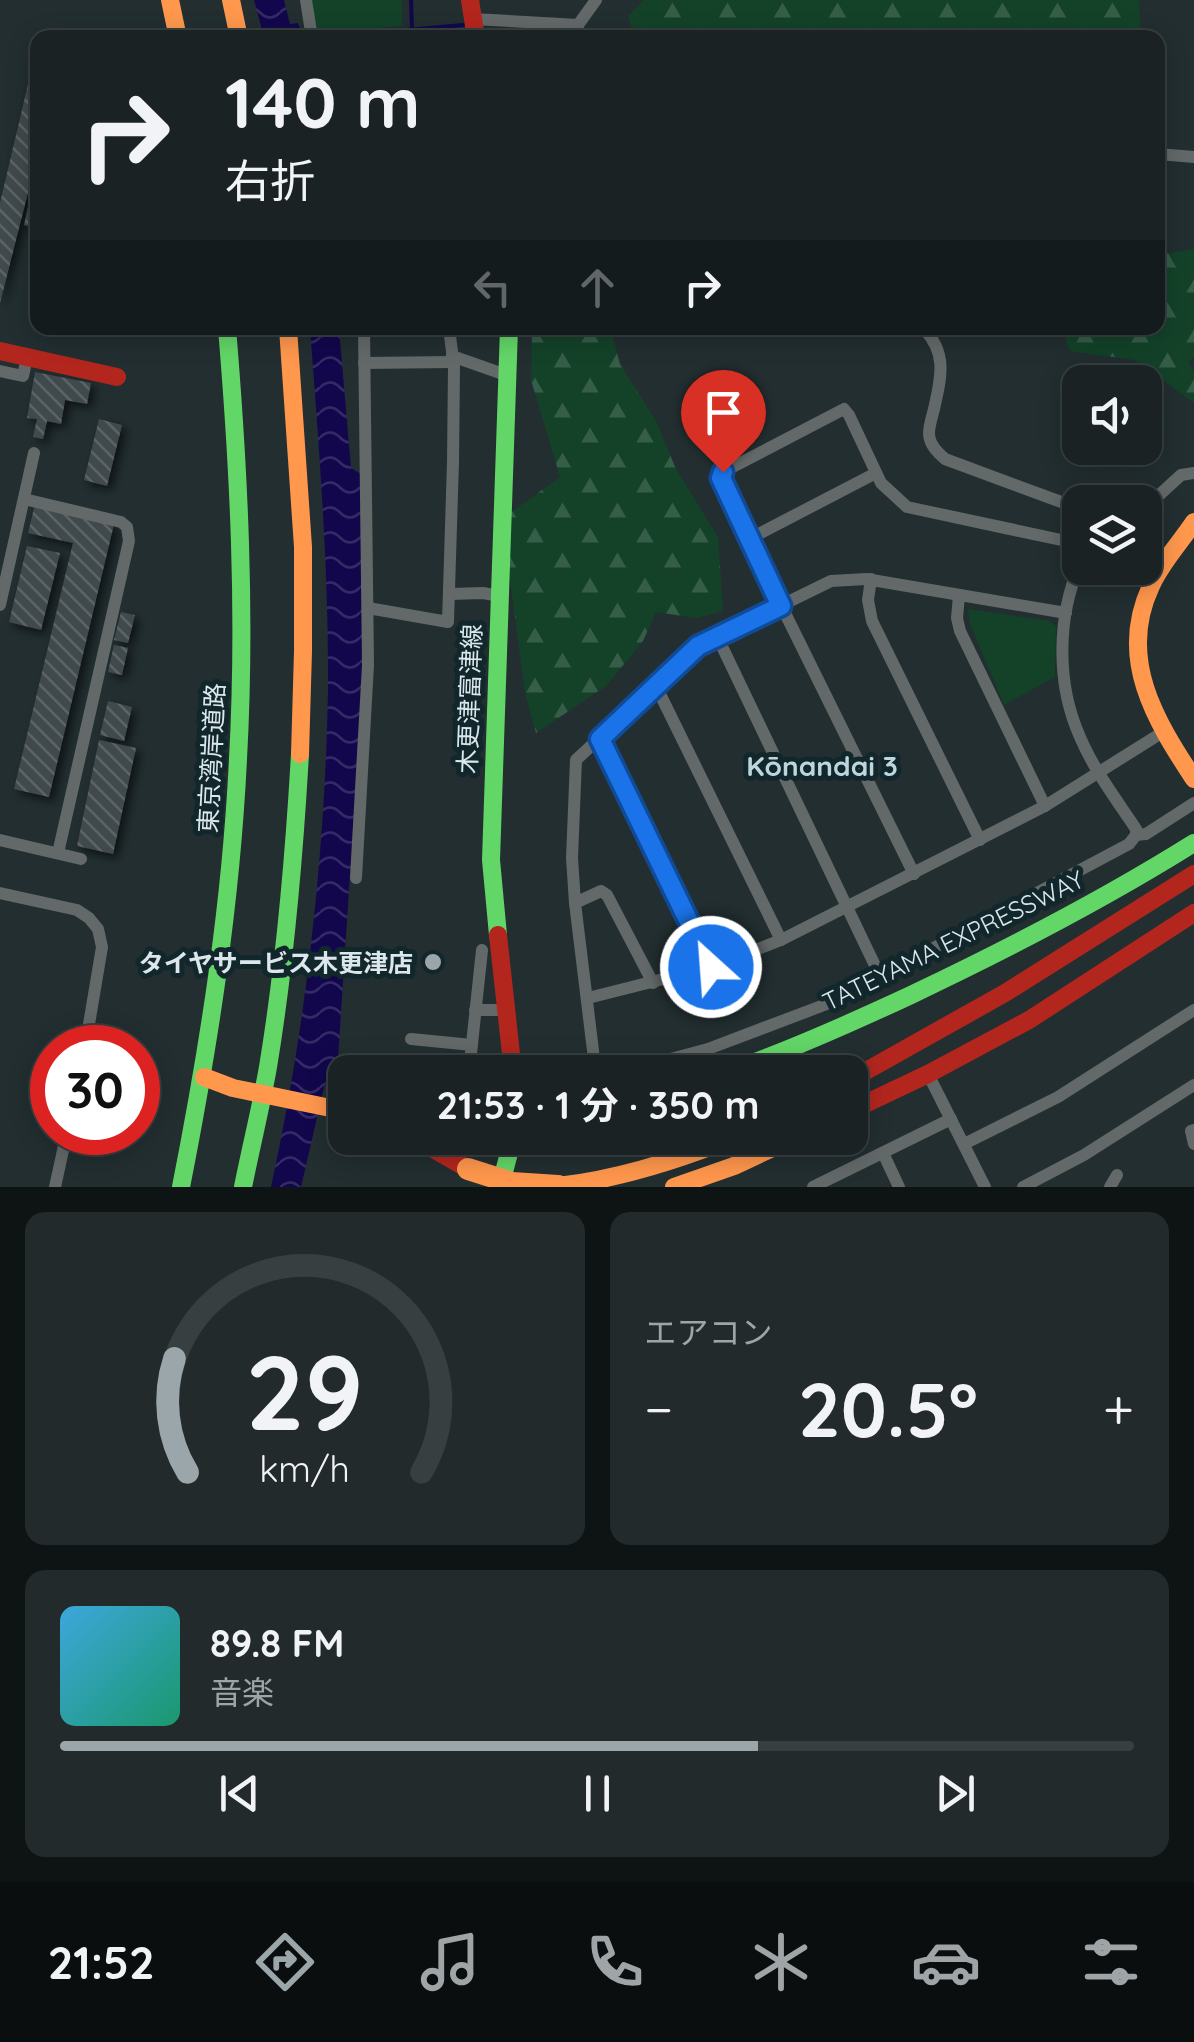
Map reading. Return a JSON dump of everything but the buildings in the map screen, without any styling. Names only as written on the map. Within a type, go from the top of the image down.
[{"type":"main road","points":[[170,0],[176,30]]},
{"type":"main road","points":[[231,0],[238,30]]},
{"type":"main road","name":"東京湾岸道路","points":[[181,1187],[204,1077],[219,976],[232,866],[242,705],[242,544],[228,335]]},
{"type":"main road","points":[[243,1187],[275,1091],[297,813],[303,544],[289,335]]},
{"type":"main road","name":"木更津富津線","points":[[509,335],[491,860],[512,1055]]},
{"type":"main road","points":[[0,351],[117,377]]},
{"type":"main road","points":[[1162,568],[1194,522]]},
{"type":"main road","points":[[1151,585],[1144,602],[1138,648],[1142,686],[1163,732],[1194,779]]},
{"type":"main road","name":"TATEYAMA EXPRESSWAY","points":[[771,1055],[942,981],[1062,921],[1194,843]]},
{"type":"main road","points":[[868,1070],[1004,993],[1194,874]]},
{"type":"main road","points":[[868,1102],[1051,1007],[1194,913]]},
{"type":"main road","points":[[204,1077],[233,1088],[328,1102]]},
{"type":"main road","points":[[444,1155],[468,1169],[517,1185],[558,1186],[628,1174],[688,1155]]},
{"type":"main road","points":[[500,1187],[508,1155]]},
{"type":"main road","points":[[688,1185],[758,1155]]},
{"type":"street","points":[[306,0],[311,30]]},
{"type":"street","points":[[580,30],[596,0]]},
{"type":"street","points":[[474,23],[547,30]]},
{"type":"street","points":[[1165,155],[1194,157]]},
{"type":"street","points":[[356,878],[368,665],[364,335]]},
{"type":"street","points":[[368,608],[448,622],[453,359],[450,335]]},
{"type":"street","points":[[930,335],[942,365],[929,433],[937,452],[945,459],[1062,502]]},
{"type":"street","points":[[0,371],[24,376],[28,357]]},
{"type":"street","points":[[364,363],[453,359],[506,375]]},
{"type":"street","points":[[914,874],[721,478],[728,468],[844,409],[876,473],[890,494],[907,506],[1062,540]]},
{"type":"street","points":[[0,605],[34,454]]},
{"type":"street","points":[[1162,492],[1181,475],[1194,472]]},
{"type":"street","points":[[750,539],[876,473]]},
{"type":"street","points":[[24,498],[122,522],[129,541],[58,852]]},
{"type":"street","points":[[871,580],[868,600],[872,621],[980,840]]},
{"type":"street","points":[[1066,613],[871,580],[831,581],[698,646],[576,760],[572,858],[596,1068],[604,1072],[644,1066],[708,1048],[832,1002],[1129,844],[1136,836],[1146,834],[1194,803]]},
{"type":"street","points":[[1074,585],[1062,645],[1070,707],[1079,736],[1136,836]]},
{"type":"street","points":[[450,594],[500,596]]},
{"type":"street","points":[[960,595],[960,631],[1045,806]]},
{"type":"street","points":[[717,636],[880,978]]},
{"type":"street","points":[[656,686],[781,940]]},
{"type":"street","points":[[588,998],[711,967],[781,940],[1045,806],[1163,732]]},
{"type":"street","points":[[600,739],[711,967]]},
{"type":"street","points":[[0,840],[80,860]]},
{"type":"street","points":[[575,903],[601,891],[607,895],[653,983]]},
{"type":"street","points":[[0,893],[77,910],[98,929],[102,947],[89,1025]]},
{"type":"street","points":[[471,1055],[482,950]]},
{"type":"street","points":[[475,1010],[509,1010]]},
{"type":"street","points":[[964,1144],[1058,1097],[1194,1010]]},
{"type":"street","points":[[411,1039],[472,1044]]},
{"type":"street","points":[[928,1074],[986,1187]]},
{"type":"street","points":[[1024,1187],[1084,1155],[1194,1085]]},
{"type":"street","points":[[814,1187],[951,1120]]},
{"type":"street","points":[[1194,1130],[1194,1144]]},
{"type":"street","points":[[882,1154],[900,1187]]},
{"type":"street","points":[[55,1187],[62,1155]]},
{"type":"green space","points":[[310,0],[402,0],[402,26],[316,28]]},
{"type":"green space","points":[[644,0],[1139,0],[1141,30],[633,30],[628,16]]},
{"type":"green space","points":[[1194,249],[1194,357],[1188,362],[1194,372],[1194,403],[1162,380],[1162,365],[1142,365],[1135,360],[1070,351],[1064,335],[1165,335],[1165,254]]},
{"type":"green space","points":[[532,335],[612,335],[620,364],[656,421],[676,469],[718,537],[723,611],[696,618],[656,612],[643,641],[606,686],[536,733],[525,693],[502,519],[560,477],[531,380]]},
{"type":"green space","points":[[968,609],[1050,621],[1056,627],[1055,677],[1004,705],[970,624]]},
{"type":"water","points":[[254,0],[284,0],[290,24],[298,23],[300,30],[262,30]]},
{"type":"water","points":[[311,335],[340,335],[351,468],[361,474],[364,660],[338,1055],[328,1055],[328,1081],[301,1187],[271,1187],[304,1003],[318,878],[326,753],[327,600]]},
{"type":"waterway","points":[[411,0],[412,29]]},
{"type":"waterway","points":[[407,30],[463,25]]},
{"type":"traffic: fast","points":[[181,1187],[217,974],[238,759],[240,544],[228,335]]},
{"type":"traffic: fast","points":[[498,935],[491,860],[509,335]]},
{"type":"traffic: fast","points":[[243,1187],[279,989],[300,754]]},
{"type":"traffic: fast","points":[[775,1055],[1019,942],[1194,843]]},
{"type":"traffic: fast","points":[[500,1187],[508,1155]]},
{"type":"traffic: slow","points":[[170,0],[176,30]]},
{"type":"traffic: slow","points":[[231,0],[237,30]]},
{"type":"traffic: slow","points":[[288,335],[303,547],[300,754]]},
{"type":"traffic: slow","points":[[1194,522],[1151,586],[1141,613],[1138,638],[1139,663],[1154,711],[1194,779]]},
{"type":"traffic: slow","points":[[204,1077],[233,1088],[328,1108]]},
{"type":"traffic: slow","points":[[558,1186],[603,1179],[687,1155]]},
{"type":"traffic: slow","points":[[674,1187],[758,1155]]},
{"type":"traffic: slow","points":[[468,1169],[512,1183],[558,1186]]},
{"type":"traffic: jam","points":[[470,0],[475,30]]},
{"type":"traffic: jam","points":[[0,351],[117,377]]},
{"type":"traffic: jam","points":[[868,1070],[1005,993],[1194,874]]},
{"type":"traffic: jam","points":[[868,1102],[1029,1020],[1194,913]]},
{"type":"traffic: jam","points":[[498,935],[511,1055]]},
{"type":"traffic: jam","points":[[444,1155],[468,1169]]},
{"type":"place","name":"タイヤサービス木更津店","points":[[433,962]]},
{"type":"district","name":"Kōnandai 3","points":[[822,765]]},
{"type":"route","points":[[711,967],[600,739],[698,646],[781,606],[721,478],[723,472]]}]
